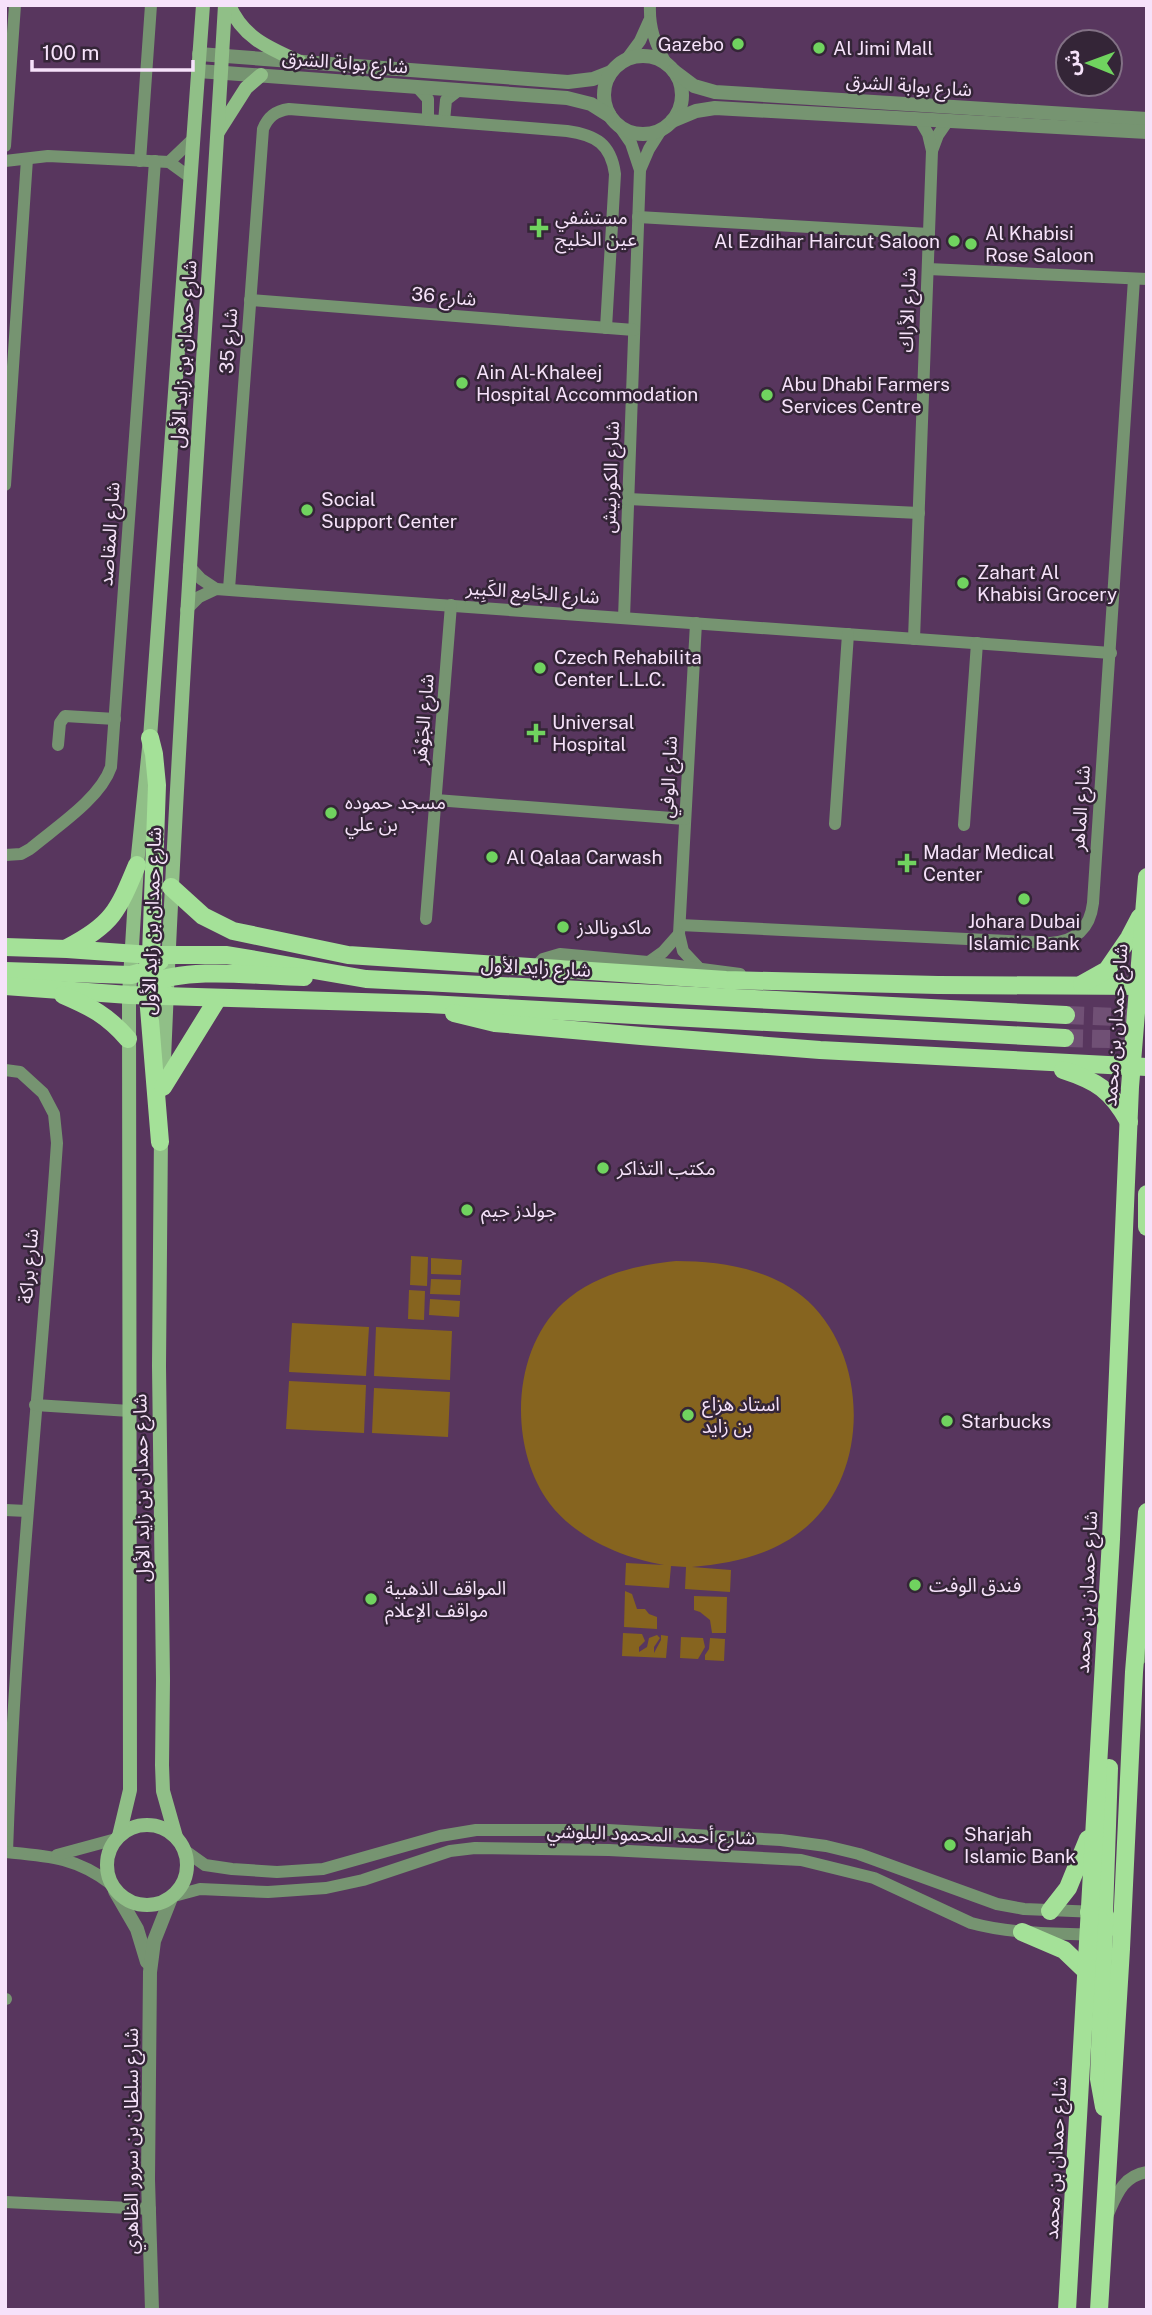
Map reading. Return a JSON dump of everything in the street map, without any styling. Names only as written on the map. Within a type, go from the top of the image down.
[{"type":"main road","name":"شارع حمدان بن زايد الأول","points":[[132,954],[203,5]]},
{"type":"main road","name":"شارع حمدان بن زايد الأول","points":[[152,973],[170,887],[227,5]]},
{"type":"main road","points":[[227,5],[242,29],[252,38],[300,62]]},
{"type":"main road","points":[[217,133],[246,88],[261,75]]},
{"type":"main road","points":[[149,738],[154,754],[157,785],[152,973],[160,1142]]},
{"type":"main road","points":[[66,948],[103,926],[125,894],[137,865]]},
{"type":"main road","name":"شارع حمدان بن محمد","points":[[1068,2310],[1087,1972],[1105,1936],[1105,1913],[1094,1823],[1111,1525],[1129,1122],[1139,1067],[1147,877]]},
{"type":"main road","points":[[170,887],[203,916],[233,931],[348,955]]},
{"type":"main road","points":[[1081,985],[1107,970],[1129,938],[1144,908]]},
{"type":"main road","name":"شارع زايد الأول","points":[[5,947],[66,948],[132,954],[152,973],[167,996],[428,1004],[1065,1038]]},
{"type":"main road","points":[[227,955],[348,955],[674,978],[871,984],[1081,985],[1144,990]]},
{"type":"main road","name":"شارع زايد الأول","points":[[5,986],[130,995],[152,973],[227,955],[366,979],[1066,1015]]},
{"type":"main road","points":[[5,971],[366,979]]},
{"type":"main road","points":[[50,990],[96,1010],[112,1021],[128,1039]]},
{"type":"main road","name":"شارع حمدان بن زايد الأول","points":[[117,1837],[130,1790],[130,995]]},
{"type":"main road","name":"شارع حمدان بن زايد الأول","points":[[167,996],[160,1142],[162,1765],[163,1791],[176,1837]]},
{"type":"main road","points":[[163,1087],[218,998]]},
{"type":"main road","points":[[428,1004],[495,1023],[820,1050],[1139,1067],[1140,1038],[1147,1026]]},
{"type":"main road","points":[[1044,1063],[1104,1088],[1118,1102],[1129,1122]]},
{"type":"main road","points":[[1147,1194],[1147,1227]]},
{"type":"main road","name":"شارع حمدان بن محمد","points":[[1099,2310],[1109,2122],[1105,1913],[1134,1672],[1147,1512]]},
{"type":"main road","points":[[1098,1739],[1106,1752],[1109,1767],[1105,1913]]},
{"type":"main road","points":[[1050,1911],[1074,1877],[1094,1823]]},
{"type":"main road","points":[[141,1825],[154,1825],[166,1829],[176,1837],[184,1850],[187,1870],[180,1888],[172,1897],[157,1905],[142,1906],[127,1901],[113,1887],[107,1873],[109,1849],[117,1837],[141,1825]]},
{"type":"main road","points":[[1022,1931],[1064,1950],[1087,1972]]},
{"type":"street","points":[[5,146],[15,5]]},
{"type":"street","points":[[140,161],[151,5]]},
{"type":"street","points":[[649,20],[640,41],[626,60],[611,72],[604,89],[604,99],[610,116],[628,132],[645,135],[667,126],[682,102],[679,80],[655,43],[649,20],[650,5]]},
{"type":"street","name":"شارع بوابة الشرق","points":[[199,54],[575,82],[611,72]]},
{"type":"street","points":[[626,60],[646,56],[670,67]]},
{"type":"street","name":"شارع بوابة الشرق","points":[[670,67],[694,86],[715,92],[1147,119]]},
{"type":"street","name":"شارع بوابة الشرق","points":[[198,71],[575,99],[600,108],[610,116]]},
{"type":"street","points":[[417,87],[428,99],[428,120],[581,133],[596,139],[607,148],[613,160],[615,174],[606,328]]},
{"type":"street","points":[[444,121],[446,100],[460,90]]},
{"type":"street","name":"شارع بوابة الشرق","points":[[667,126],[696,111],[715,108],[1147,132]]},
{"type":"street","name":"شارع 35","points":[[222,589],[250,300],[263,129],[275,113],[289,109],[428,120]]},
{"type":"street","name":"شارع الأراك","points":[[920,120],[928,134],[932,151]]},
{"type":"street","name":"شارع الأراك","points":[[915,639],[932,151],[937,135],[947,122]]},
{"type":"street","name":"شارع الكورنيش","points":[[640,170],[649,149],[667,126]]},
{"type":"street","name":"شارع الكورنيش","points":[[621,127],[635,152],[640,170],[624,618]]},
{"type":"street","points":[[169,162],[194,138]]},
{"type":"street","points":[[5,162],[48,156],[169,162],[191,178]]},
{"type":"street","points":[[5,485],[27,159]]},
{"type":"street","name":"شارع المقاصد","points":[[5,855],[21,854],[30,849],[102,785],[111,766],[155,161]]},
{"type":"street","points":[[638,217],[929,234]]},
{"type":"street","points":[[928,269],[1140,279]]},
{"type":"street","name":"شارع الماهر","points":[[680,929],[1049,943],[1075,937],[1088,923],[1092,914],[1140,279]]},
{"type":"street","name":"شارع 36","points":[[250,300],[634,330]]},
{"type":"street","points":[[628,499],[919,513]]},
{"type":"street","points":[[189,566],[201,579],[222,589]]},
{"type":"street","points":[[186,610],[199,597],[222,589]]},
{"type":"street","name":"شارع الجَامِع الكَبِير","points":[[222,589],[1111,653]]},
{"type":"street","name":"شارع الجَوْهَر","points":[[426,919],[451,605]]},
{"type":"street","name":"شارع الوفي","points":[[680,929],[696,623]]},
{"type":"street","points":[[835,824],[848,634]]},
{"type":"street","points":[[964,825],[977,643]]},
{"type":"street","points":[[58,745],[60,723],[65,716],[115,719]]},
{"type":"street","points":[[436,800],[685,819]]},
{"type":"street","points":[[649,962],[663,952],[680,929]]},
{"type":"street","points":[[680,929],[683,951],[699,968]]},
{"type":"street","points":[[533,968],[543,958],[560,954],[699,968],[778,981]]},
{"type":"street","name":"شارع براكة","points":[[5,1070],[20,1072],[43,1093],[54,1114],[57,1143],[27,1511],[6,1852]]},
{"type":"street","points":[[35,1405],[130,1410]]},
{"type":"street","points":[[5,1510],[27,1511]]},
{"type":"street","points":[[1134,1672],[1147,1636]]},
{"type":"street","name":"شارع أحمد المحمود البلوشي","points":[[184,1850],[205,1865],[277,1872],[323,1868],[440,1836],[476,1830],[608,1830],[781,1840],[852,1852],[988,1902],[1010,1907],[1105,1913]]},
{"type":"street","points":[[50,1856],[83,1850],[117,1837]]},
{"type":"street","name":"شارع أحمد المحمود البلوشي","points":[[172,1897],[200,1889],[288,1892],[326,1888],[363,1880],[443,1853],[475,1848],[609,1850],[801,1860],[874,1878],[971,1923],[1022,1931],[1105,1936]]},
{"type":"street","points":[[6,1852],[50,1856],[89,1868],[113,1887]]},
{"type":"street","name":"شارع سلطان بن سرور الظاهري","points":[[113,1887],[137,1930],[150,1972]]},
{"type":"street","name":"شارع سلطان بن سرور الظاهري","points":[[152,2310],[150,1972],[154,1941],[172,1897]]},
{"type":"street","points":[[1103,2224],[1121,2187],[1128,2179],[1147,2172]]},
{"type":"street","points":[[5,2202],[150,2209]]},
{"type":"shaded area","points":[[411,1256],[428,1257],[427,1286],[410,1285]]},
{"type":"shaded area","points":[[431,1258],[462,1260],[461,1275],[431,1274]]},
{"type":"shaded area","name":"استاد هزاع بن زايد","points":[[676,1261],[742,1268],[788,1286],[824,1319],[840,1347],[850,1378],[854,1411],[851,1444],[842,1476],[827,1504],[805,1528],[780,1545],[737,1560],[692,1567],[731,1570],[730,1592],[685,1589],[686,1567],[671,1566],[669,1588],[625,1585],[626,1563],[664,1565],[601,1545],[561,1516],[536,1481],[527,1456],[522,1428],[521,1400],[533,1347],[546,1323],[563,1303],[602,1278],[646,1265]]},
{"type":"shaded area","points":[[431,1279],[461,1280],[460,1295],[430,1294]]},
{"type":"shaded area","points":[[409,1290],[425,1291],[424,1320],[408,1319]]},
{"type":"shaded area","points":[[430,1299],[460,1301],[459,1317],[429,1315]]},
{"type":"shaded area","points":[[292,1323],[369,1327],[366,1376],[289,1372]]},
{"type":"shaded area","points":[[376,1327],[452,1331],[450,1380],[374,1376]]},
{"type":"shaded area","points":[[289,1381],[366,1385],[364,1433],[286,1429]]},
{"type":"shaded area","points":[[374,1388],[450,1392],[448,1437],[372,1433]]},
{"type":"shaded area","points":[[625,1591],[632,1594],[637,1609],[645,1609],[657,1617],[657,1629],[624,1627]]},
{"type":"shaded area","points":[[694,1596],[727,1597],[726,1633],[712,1633],[710,1620],[694,1610]]},
{"type":"shaded area","points":[[623,1633],[642,1634],[645,1641],[639,1647],[639,1652],[647,1647],[649,1638],[657,1635],[660,1638],[654,1647],[654,1653],[661,1640],[661,1635],[668,1636],[666,1658],[622,1656]]},
{"type":"shaded area","points":[[681,1637],[703,1638],[705,1647],[698,1659],[680,1658]]},
{"type":"shaded area","points":[[710,1638],[725,1639],[724,1661],[705,1660]]},
{"type":"tunnel","points":[[1066,1015],[1147,1018]]},
{"type":"tunnel","points":[[1065,1038],[1147,1040]]},
{"type":"place","name":"Gazebo","points":[[738,44]]},
{"type":"place","name":"Al Jimi Mall","points":[[819,48]]},
{"type":"place","name":"مستشفي عين الخليج","points":[[539,228]]},
{"type":"place","name":"Al Ezdihar Haircut Saloon","points":[[954,241]]},
{"type":"place","name":"Al Khabisi Rose Saloon","points":[[971,244]]},
{"type":"place","name":"Ain Al-Khaleej Hospital Accommodation","points":[[462,383]]},
{"type":"place","name":"Abu Dhabi Farmers Services Centre","points":[[767,395]]},
{"type":"place","name":"Social Support Center","points":[[307,510]]},
{"type":"place","name":"Zahart Al Khabisi Grocery","points":[[963,583]]},
{"type":"place","name":"Czech Rehabilita Center L.L.C.","points":[[540,668]]},
{"type":"place","name":"Universal Hospital","points":[[536,733]]},
{"type":"place","name":"مسجد حموده بن علي","points":[[331,813]]},
{"type":"place","name":"Al Qalaa Carwash","points":[[492,857]]},
{"type":"place","name":"Madar Medical Center","points":[[907,863]]},
{"type":"place","name":"Johara Dubai Islamic Bank","points":[[1024,899]]},
{"type":"place","name":"ماكدونالدز","points":[[563,927]]},
{"type":"place","name":"مكتب التذاكر","points":[[603,1168]]},
{"type":"place","name":"جولدز جيم","points":[[467,1210]]},
{"type":"place","name":"استاد هزاع بن زايد","points":[[688,1415]]},
{"type":"place","name":"Starbucks","points":[[947,1421]]},
{"type":"place","name":"فندق الوفت","points":[[915,1585]]},
{"type":"place","name":"المواقف الذهبية مواقف الإعلام","points":[[371,1599]]},
{"type":"place","name":"Sharjah Islamic Bank","points":[[950,1845]]}]
